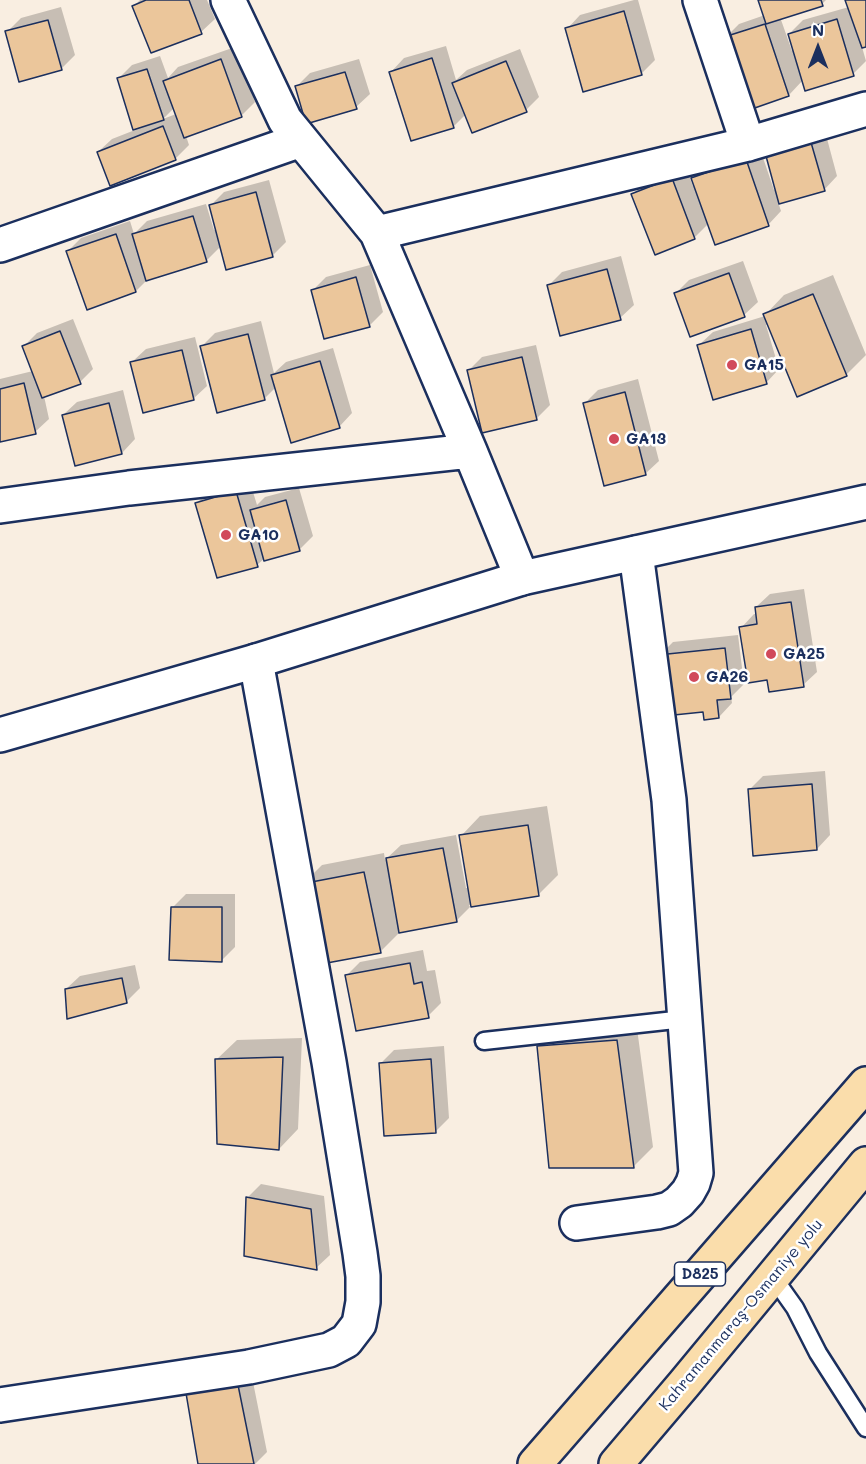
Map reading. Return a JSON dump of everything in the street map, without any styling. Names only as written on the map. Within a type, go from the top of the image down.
[{"type":"highway","name":"D825","points":[[534,1464],[866,1084]]},
{"type":"highway","name":"Kahramanmaraş-Osmaniye yolu","points":[[616,1464],[866,1164]]},
{"type":"street","points":[[228,0],[285,120],[377,233],[522,578]]},
{"type":"street","points":[[700,0],[748,144]]},
{"type":"street","points":[[377,233],[748,144],[866,109]]},
{"type":"street","points":[[0,245],[301,140]]},
{"type":"street","points":[[0,506],[129,488],[470,451]]},
{"type":"street","points":[[0,735],[256,661],[522,578],[866,502]]},
{"type":"street","points":[[577,1224],[669,1209],[688,1192],[696,1173],[669,800],[636,553]]},
{"type":"street","points":[[0,1405],[249,1367],[329,1350],[346,1341],[358,1324],[363,1302],[360,1252],[329,1062],[256,661]]},
{"type":"lane","points":[[484,1041],[684,1019]]},
{"type":"lane","points":[[772,1277],[795,1308],[818,1353],[866,1428]]},
{"type":"building","points":[[146,0],[189,0],[202,34],[151,53],[132,6]]},
{"type":"building","points":[[758,0],[821,0],[823,6],[766,24]]},
{"type":"building","points":[[845,0],[866,0],[866,47],[862,48]]},
{"type":"building","points":[[624,11],[642,75],[583,92],[565,28]]},
{"type":"building","points":[[837,19],[854,76],[805,91],[788,34]]},
{"type":"building","points":[[48,20],[62,70],[19,82],[5,31]]},
{"type":"building","points":[[765,24],[789,96],[749,110],[724,37]]},
{"type":"building","points":[[432,58],[454,128],[411,141],[389,72]]},
{"type":"building","points":[[221,59],[242,117],[184,138],[163,81]]},
{"type":"building","points":[[506,61],[527,112],[472,133],[452,83]]},
{"type":"building","points":[[147,69],[164,120],[133,130],[117,78]]},
{"type":"building","points":[[345,72],[357,109],[306,124],[295,86]]},
{"type":"building","points":[[163,126],[176,160],[110,186],[97,152]]},
{"type":"building","points":[[808,132],[825,191],[779,204],[763,145]]},
{"type":"building","points":[[746,159],[769,226],[715,245],[691,178]]},
{"type":"building","points":[[672,178],[695,239],[655,255],[631,194]]},
{"type":"building","points":[[256,192],[273,257],[226,270],[209,205]]},
{"type":"building","points":[[193,216],[207,262],[146,281],[132,234]]},
{"type":"building","points":[[116,234],[136,292],[87,310],[66,251]]},
{"type":"building","points":[[607,269],[621,320],[560,336],[547,285]]},
{"type":"building","points":[[729,273],[745,317],[690,337],[674,293]]},
{"type":"building","points":[[356,277],[370,327],[324,339],[311,290]]},
{"type":"building","points":[[813,294],[847,376],[797,397],[763,314]]},
{"type":"building","name":"GA15","points":[[751,329],[767,384],[713,400],[697,345]]},
{"type":"building","points":[[60,331],[81,384],[42,398],[22,346]]},
{"type":"building","points":[[248,334],[265,400],[217,413],[200,346]]},
{"type":"building","points":[[182,350],[194,400],[143,413],[130,362]]},
{"type":"building","points":[[522,357],[537,420],[482,433],[467,370]]},
{"type":"building","points":[[320,361],[340,428],[291,443],[271,375]]},
{"type":"building","points":[[24,383],[36,434],[0,442],[0,389]]},
{"type":"building","name":"GA13","points":[[625,392],[646,475],[604,486],[583,403]]},
{"type":"building","points":[[109,403],[122,454],[75,466],[62,415]]},
{"type":"building","name":"GA10","points":[[236,491],[258,567],[217,578],[195,503]]},
{"type":"building","points":[[286,500],[300,551],[264,561],[250,510]]},
{"type":"building","name":"GA25","points":[[791,602],[804,687],[769,692],[767,680],[748,683],[739,627],[757,624],[755,607]]},
{"type":"building","name":"GA26","points":[[725,648],[731,699],[717,700],[719,718],[704,720],[703,712],[664,716],[658,655]]},
{"type":"building","points":[[812,784],[817,850],[753,856],[748,789]]},
{"type":"building","points":[[528,825],[539,896],[471,907],[459,835]]},
{"type":"building","points":[[443,848],[457,922],[399,933],[386,858]]},
{"type":"building","points":[[364,872],[381,953],[316,965],[301,884]]},
{"type":"building","points":[[171,907],[222,907],[222,962],[169,960]]},
{"type":"building","points":[[410,963],[414,984],[422,982],[429,1018],[356,1031],[345,975]]},
{"type":"building","points":[[122,978],[127,1003],[67,1019],[65,989]]},
{"type":"building","points":[[617,1040],[634,1168],[549,1168],[537,1046]]},
{"type":"building","points":[[283,1057],[279,1150],[217,1144],[215,1059]]},
{"type":"building","points":[[431,1059],[436,1133],[384,1136],[379,1063]]},
{"type":"building","points":[[246,1197],[311,1209],[317,1270],[244,1256]]},
{"type":"building","points":[[238,1385],[254,1464],[198,1464],[186,1393]]},
{"type":"place","name":"GA15","points":[[732,365]]},
{"type":"place","name":"GA13","points":[[614,439]]},
{"type":"place","name":"GA10","points":[[226,535]]},
{"type":"place","name":"GA25","points":[[771,654]]},
{"type":"place","name":"GA26","points":[[694,677]]}]
